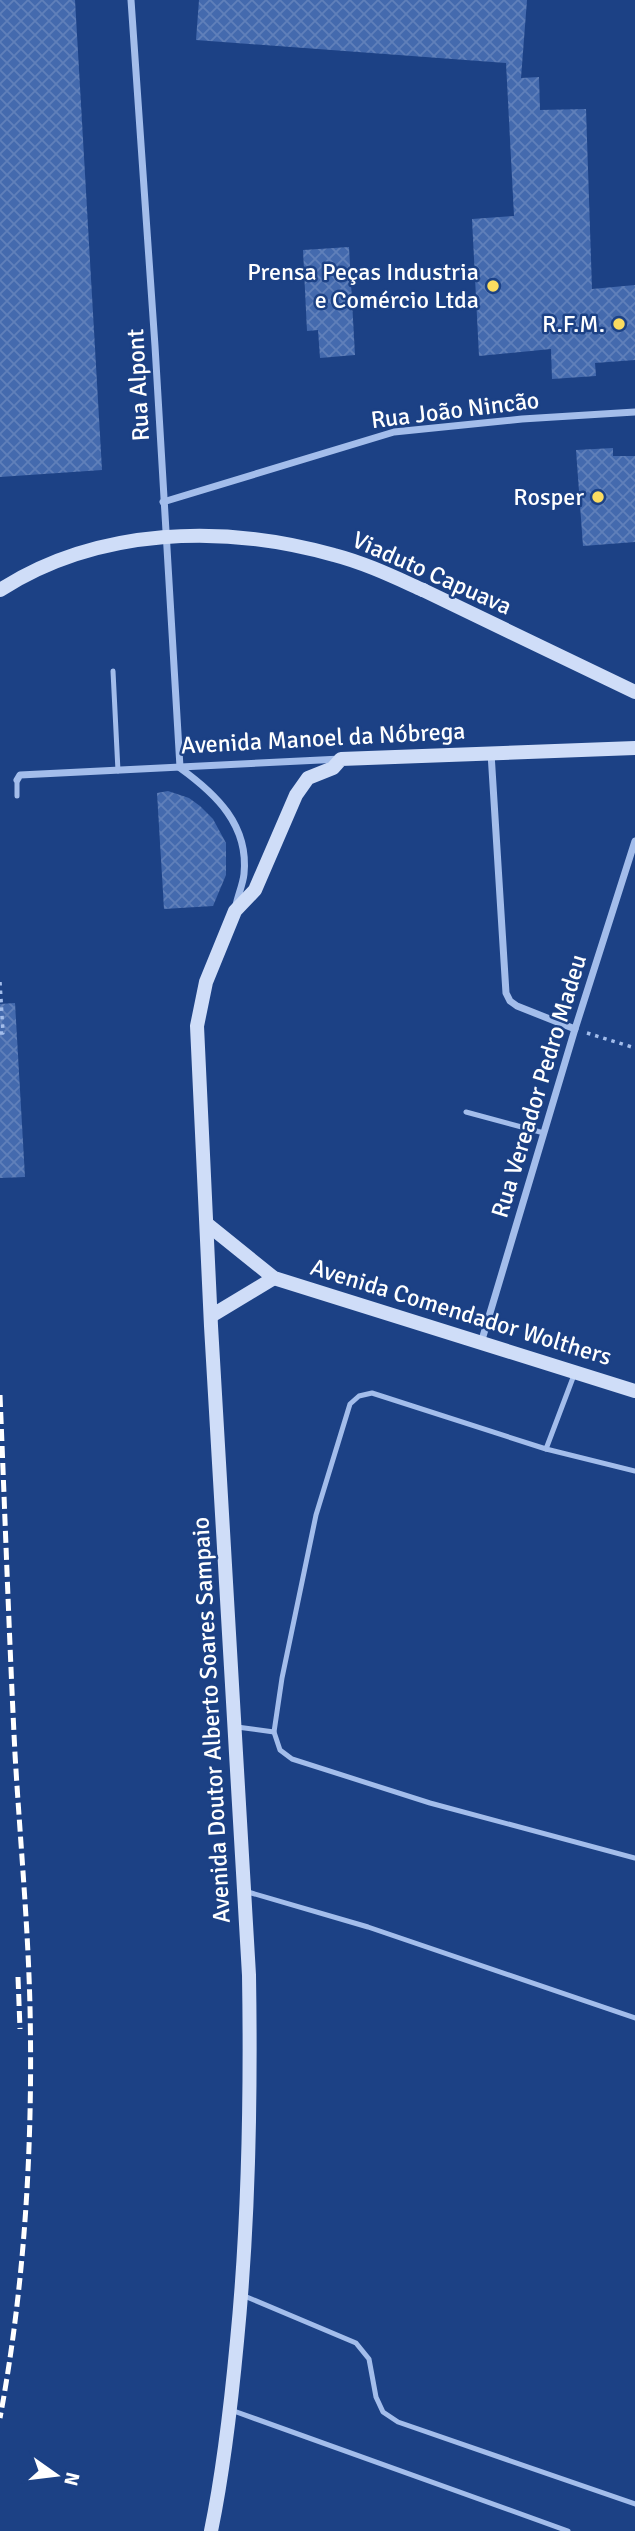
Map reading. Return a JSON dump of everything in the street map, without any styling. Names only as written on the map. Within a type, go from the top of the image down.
[{"type":"main road","name":"Viaduto Capuava","points":[[0,590],[29,572],[75,554],[117,543],[170,536],[269,540],[333,554],[373,568],[635,692]]},
{"type":"main road","name":"Avenida Manoel da Nóbrega","points":[[341,759],[635,748]]},
{"type":"main road","name":"Avenida Doutor Alberto Soares Sampaio","points":[[211,2531],[231,2410],[242,2295],[250,2082],[249,1975],[197,1027],[206,982],[234,911],[255,890],[296,795],[308,778],[333,768],[341,759]]},
{"type":"main road","name":"Avenida Comendador Wolthers","points":[[207,1224],[274,1278],[635,1391]]},
{"type":"main road","name":"Avenida Comendador Wolthers","points":[[211,1316],[274,1278]]},
{"type":"street","name":"Rua Alpont","points":[[131,0],[180,767]]},
{"type":"street","name":"Rua João Nincão","points":[[163,502],[394,432],[495,421],[635,412]]},
{"type":"street","points":[[491,752],[506,993],[510,1001],[517,1006],[575,1029]]},
{"type":"street","name":"Avenida Manoel da Nóbrega","points":[[17,780],[20,775],[341,759]]},
{"type":"street","name":"Avenida Doutor Alberto Soares Sampaio","points":[[180,767],[218,798],[233,819],[242,842],[244,873],[234,911]]},
{"type":"street","name":"Rua Vereador Pedro Madeu","points":[[481,1343],[575,1029],[635,841]]},
{"type":"lane","points":[[113,671],[118,771]]},
{"type":"lane","points":[[17,780],[17,796]]},
{"type":"lane","points":[[466,1112],[544,1133]]},
{"type":"lane","points":[[545,1449],[576,1372]]},
{"type":"lane","points":[[634,1471],[545,1449],[372,1393],[359,1396],[350,1404],[316,1515],[282,1678],[274,1732],[280,1750],[292,1759],[430,1803],[635,1858]]},
{"type":"lane","points":[[234,1727],[274,1732]]},
{"type":"lane","points":[[244,1891],[368,1927],[635,2018]]},
{"type":"lane","points":[[242,2295],[356,2343],[369,2359],[376,2397],[383,2412],[398,2422],[635,2504]]},
{"type":"lane","points":[[231,2410],[568,2531]]},
{"type":"path","points":[[0,982],[3,1032],[0,1033]]},
{"type":"path","points":[[575,1029],[635,1048]]},
{"type":"building","points":[[0,0],[75,0],[102,470],[0,477]]},
{"type":"building","points":[[199,0],[527,0],[521,78],[539,77],[540,110],[586,109],[592,289],[635,285],[635,360],[595,363],[596,376],[552,379],[551,349],[479,356],[472,219],[514,216],[506,63],[196,40]]},
{"type":"building","points":[[349,247],[355,355],[320,358],[318,330],[307,331],[303,250]]},
{"type":"building","name":"Rosper","points":[[613,448],[613,456],[635,456],[635,542],[583,546],[576,450]]},
{"type":"building","points":[[168,791],[189,798],[200,806],[213,819],[226,843],[226,875],[213,906],[164,909],[157,793]]},
{"type":"building","points":[[15,1003],[25,1177],[0,1178],[0,1004]]},
{"type":"railway","points":[[0,1395],[31,2058],[26,2213],[16,2316],[0,2418]]},
{"type":"railway","points":[[18,1977],[20,2029]]},
{"type":"place","name":"Prensa Peças Industria e Comércio Ltda","points":[[493,286]]},
{"type":"place","name":"R.F.M.","points":[[619,324]]},
{"type":"place","name":"Rosper","points":[[598,497]]}]
